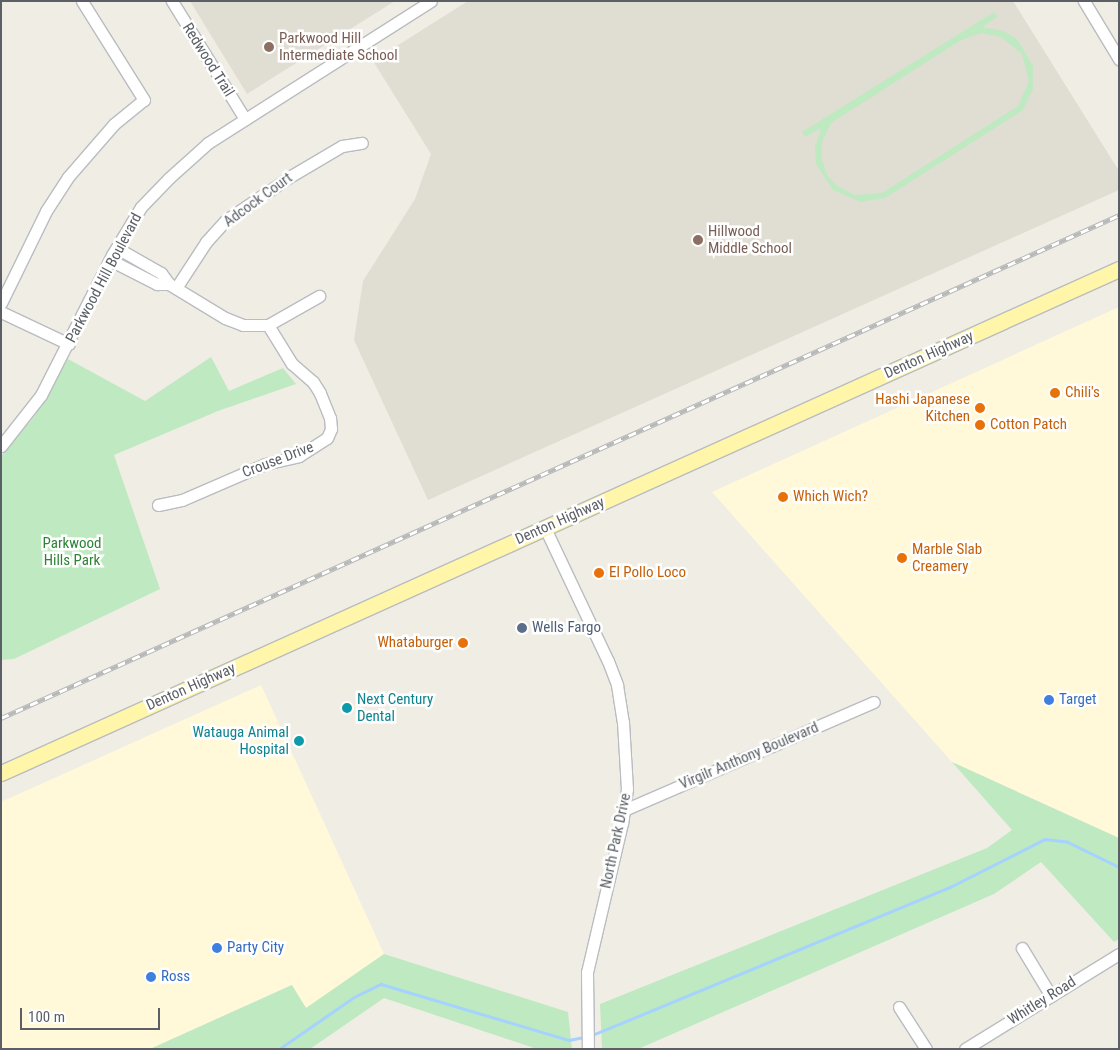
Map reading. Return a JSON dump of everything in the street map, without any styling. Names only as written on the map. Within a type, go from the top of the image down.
[{"type":"main road","name":"Denton Highway","points":[[1,773],[1119,269]]},
{"type":"street","points":[[1,304],[46,211],[68,177],[108,130],[144,100],[82,1]]},
{"type":"street","name":"Redwood Trail","points":[[172,1],[245,119]]},
{"type":"street","name":"Parkwood Hill Boulevard","points":[[1,446],[41,395],[69,344],[110,260],[141,207],[169,178],[208,143],[431,1]]},
{"type":"street","points":[[1084,1],[1119,59]]},
{"type":"street","name":"Adcock Court","points":[[172,286],[206,242],[226,220],[291,176],[342,146],[362,142]]},
{"type":"street","points":[[117,248],[161,273],[172,286],[224,318],[243,325],[268,325],[319,296]]},
{"type":"street","points":[[110,260],[157,284],[172,286]]},
{"type":"street","points":[[1,312],[69,344]]},
{"type":"street","name":"Crouse Drive","points":[[158,505],[182,500],[265,464],[298,456],[327,438],[331,428],[330,418],[320,393],[313,382],[292,364],[268,325]]},
{"type":"street","name":"North Park Drive","points":[[545,528],[617,685],[623,722],[626,780],[624,810],[587,972],[588,1049]]},
{"type":"street","name":"Virgilr Anthony Boulevard","points":[[624,810],[874,702]]},
{"type":"street","points":[[1022,948],[1050,996]]},
{"type":"street","name":"Whitley Road","points":[[965,1049],[1119,954]]},
{"type":"street","points":[[900,1007],[926,1049]]},
{"type":"shaded area","name":"Parkwood Hill Intermediate School","points":[[190,1],[395,1],[247,94]]},
{"type":"shaded area","name":"Hillwood Middle School","points":[[468,1],[1013,1],[1119,171],[1119,190],[428,500],[354,340],[363,281],[415,199],[431,154],[373,61]]},
{"type":"shaded area","points":[[1119,307],[1119,838],[952,762],[712,492]]},
{"type":"shaded area","points":[[261,685],[384,954],[306,1008],[291,985],[150,1049],[1,1049],[1,802]]},
{"type":"green space","points":[[994,12],[997,17],[982,27],[1003,31],[1017,39],[1033,66],[1033,89],[1023,110],[885,198],[861,202],[833,190],[816,164],[815,148],[821,128],[805,137],[802,132]],"holes":[[[981,33],[1001,37],[1022,54],[1029,81],[1018,106],[882,193],[855,195],[837,186],[827,175],[821,156],[822,142],[831,123],[961,40]]]},
{"type":"green space","name":"Parkwood Hills Park","points":[[211,357],[229,391],[283,368],[296,384],[218,411],[114,455],[160,589],[14,659],[1,660],[1,456],[34,417],[68,359],[145,401]]},
{"type":"green space","points":[[952,762],[1119,838],[1119,939],[1114,942],[1041,862],[994,894],[638,1049],[602,1049],[600,1004],[987,848],[1012,830]]},
{"type":"green space","points":[[384,954],[568,1012],[572,1049],[537,1049],[384,998],[310,1049],[150,1049],[292,985],[306,1008]]},
{"type":"waterway","points":[[590,1036],[950,887],[1045,839],[1068,842],[1119,867]]},
{"type":"waterway","points":[[279,1049],[354,997],[381,984],[569,1040],[585,1037]]},
{"type":"railway","points":[[1,718],[1119,215]]},
{"type":"place","name":"Parkwood Hill Intermediate School","points":[[269,47]]},
{"type":"place","name":"Hillwood Middle School","points":[[698,240]]},
{"type":"place","name":"Chili's","points":[[1055,393]]},
{"type":"place","name":"Hashi Japanese Kitchen","points":[[980,408]]},
{"type":"place","name":"Cotton Patch","points":[[980,425]]},
{"type":"place","name":"Which Wich?","points":[[783,497]]},
{"type":"place","name":"Marble Slab Creamery","points":[[902,558]]},
{"type":"place","name":"El Pollo Loco","points":[[599,573]]},
{"type":"place","name":"Wells Fargo","points":[[522,628]]},
{"type":"place","name":"Whataburger","points":[[463,643]]},
{"type":"place","name":"Target","points":[[1049,700]]},
{"type":"place","name":"Next Century Dental","points":[[347,708]]},
{"type":"place","name":"Watauga Animal Hospital","points":[[299,741]]},
{"type":"place","name":"Party City","points":[[217,948]]},
{"type":"place","name":"Ross","points":[[151,977]]}]
